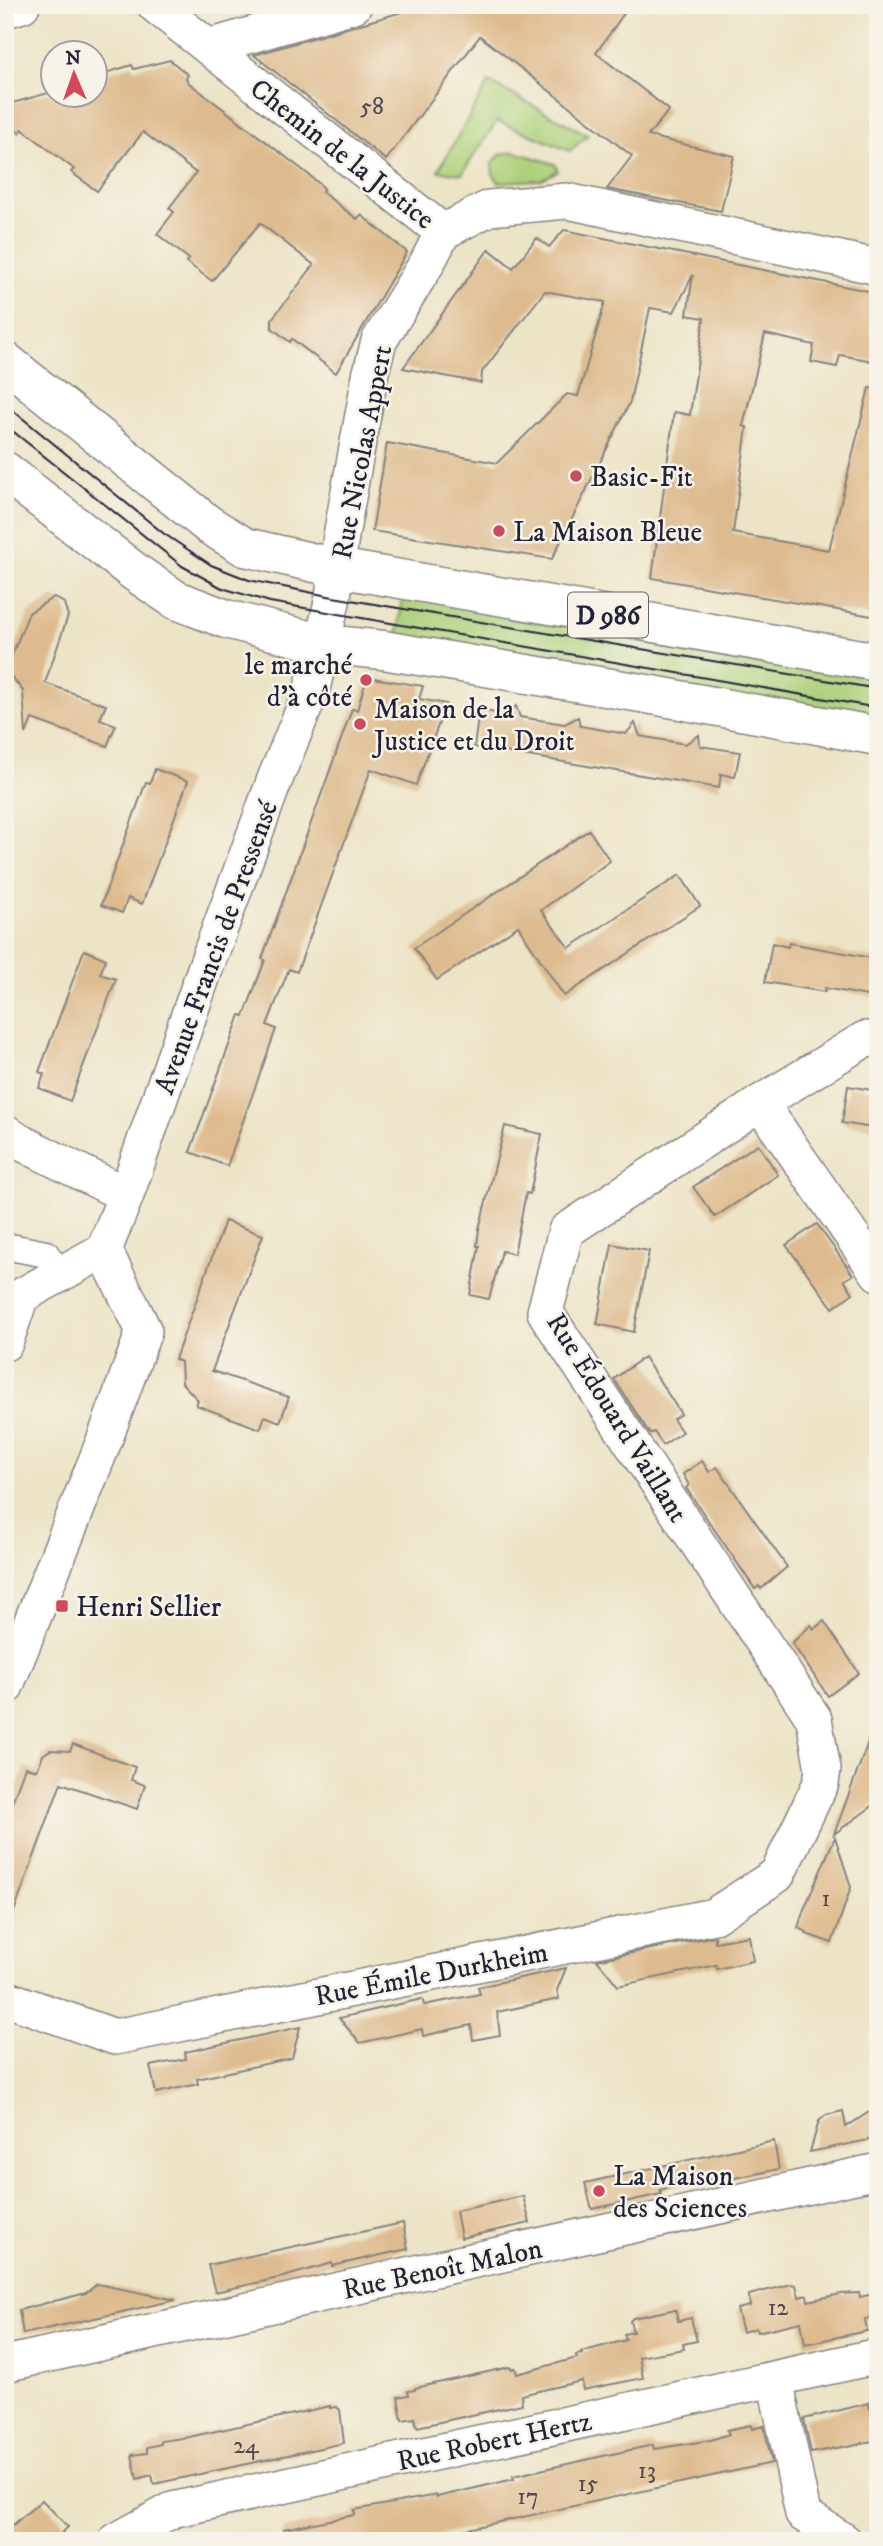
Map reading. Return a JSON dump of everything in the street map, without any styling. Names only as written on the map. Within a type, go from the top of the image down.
[{"type":"main road","name":"D 986","points":[[5,361],[209,525],[245,547],[337,568],[878,662]]},
{"type":"main road","points":[[5,471],[136,573],[176,600],[226,620],[324,644],[383,650],[878,736]]},
{"type":"street","points":[[5,10],[22,5]]},
{"type":"street","name":"Chemin de la Justice","points":[[155,5],[443,232],[489,208],[568,201],[878,267]]},
{"type":"street","points":[[209,47],[354,5]]},
{"type":"street","name":"Rue Nicolas Appert","points":[[324,644],[370,376],[379,341],[443,232]]},
{"type":"street","name":"Avenue Francis de Pressensé","points":[[104,1250],[275,779],[312,689],[324,644]]},
{"type":"street","name":"Rue Édouard Vaillant","points":[[810,1806],[821,1783],[823,1769],[814,1719],[545,1312],[566,1231],[760,1103],[865,1039],[878,1041]]},
{"type":"street","points":[[760,1103],[878,1273]]},
{"type":"street","points":[[5,1132],[126,1195]]},
{"type":"street","points":[[5,1246],[46,1254],[60,1274]]},
{"type":"street","points":[[5,1343],[21,1296],[104,1250],[144,1331],[104,1441],[5,1688]]},
{"type":"street","name":"Rue Émile Durkheim","points":[[5,1998],[115,2037],[714,1916],[777,1875],[810,1806]]},
{"type":"street","name":"Rue Benoît Malon","points":[[5,2364],[878,2171]]},
{"type":"street","name":"Rue Robert Hertz","points":[[116,2541],[172,2510],[878,2356]]},
{"type":"street","points":[[775,2379],[803,2514],[844,2541]]},
{"type":"green space","points":[[489,82],[588,135],[570,151],[497,121],[462,174],[438,171]]},
{"type":"green space","points":[[515,152],[555,164],[558,171],[540,180],[499,182],[493,175],[492,163],[501,154]]},
{"type":"green space","points":[[404,590],[878,678],[870,725],[396,643]]},
{"type":"building","points":[[426,5],[630,5],[596,53],[669,110],[648,136],[734,156],[721,211],[607,189],[632,156],[480,36],[386,160],[254,55]]},
{"type":"building","points":[[170,60],[188,75],[188,82],[308,174],[324,188],[322,192],[357,219],[361,215],[407,252],[336,373],[292,339],[290,342],[272,328],[272,319],[314,265],[260,223],[212,281],[186,262],[189,259],[157,234],[174,212],[169,208],[196,173],[143,132],[97,191],[71,172],[74,169],[22,129],[19,133],[5,117],[5,105],[38,96],[38,108],[108,108],[108,72],[132,65],[134,69]]},
{"type":"building","points":[[564,230],[878,293],[878,362],[840,355],[837,367],[811,362],[814,345],[765,334],[743,426],[747,427],[733,533],[829,550],[869,388],[878,389],[878,617],[652,578],[674,412],[690,415],[704,318],[687,315],[693,275],[674,312],[650,308],[630,402],[552,559],[372,531],[387,443],[497,463],[567,394],[578,396],[605,302],[545,291],[482,372],[481,383],[403,368],[489,249],[513,268],[537,238],[549,247]]},
{"type":"building","points":[[54,597],[64,603],[68,616],[45,683],[106,705],[100,719],[116,725],[107,746],[32,719],[26,734],[23,691],[6,670],[29,613]]},
{"type":"building","points":[[372,678],[423,686],[419,699],[446,704],[416,785],[371,769],[297,972],[289,969],[267,1025],[276,1029],[227,1166],[190,1152],[240,1015],[244,1016],[265,960],[262,959],[352,709],[357,710],[365,684]]},
{"type":"building","points":[[516,706],[520,717],[565,724],[578,717],[580,726],[626,734],[635,723],[640,736],[685,744],[699,735],[700,746],[740,752],[735,777],[721,774],[719,788],[474,747],[479,710],[506,715]]},
{"type":"building","points":[[155,769],[188,781],[142,904],[128,898],[122,913],[101,905],[146,782],[150,783]]},
{"type":"building","points":[[589,830],[610,861],[541,910],[569,948],[680,875],[700,906],[564,996],[518,926],[437,980],[414,948]]},
{"type":"building","points":[[772,943],[788,947],[789,943],[878,959],[878,998],[825,988],[825,992],[765,982]]},
{"type":"building","points":[[84,950],[106,959],[100,974],[116,979],[70,1101],[39,1088],[44,1074],[39,1072]]},
{"type":"building","points":[[848,1086],[878,1091],[878,1129],[842,1123]]},
{"type":"building","points":[[505,1126],[542,1134],[530,1194],[526,1193],[514,1254],[502,1251],[489,1299],[470,1295],[479,1246],[479,1229]]},
{"type":"building","points":[[758,1144],[778,1175],[715,1217],[693,1187]]},
{"type":"building","points":[[225,1221],[263,1235],[212,1371],[289,1397],[280,1422],[265,1416],[260,1429],[196,1405],[198,1400],[182,1383],[181,1362],[175,1359]]},
{"type":"building","points":[[817,1224],[853,1275],[844,1280],[853,1293],[833,1308],[786,1245]]},
{"type":"building","points":[[612,1244],[649,1251],[634,1332],[597,1324]]},
{"type":"building","points":[[644,1357],[681,1414],[673,1419],[682,1432],[663,1445],[654,1432],[650,1434],[614,1379]]},
{"type":"building","points":[[702,1461],[709,1472],[717,1467],[787,1567],[761,1589],[759,1586],[755,1589],[686,1488],[689,1485],[683,1474]]},
{"type":"building","points":[[824,1621],[859,1673],[828,1696],[792,1643],[811,1625],[814,1629]]},
{"type":"building","points":[[875,1724],[878,1724],[878,1802],[834,1834]]},
{"type":"building","points":[[73,1744],[135,1767],[131,1780],[145,1785],[137,1809],[61,1783],[8,1928],[5,1927],[5,1822],[25,1767],[37,1770],[43,1755],[50,1750],[70,1751]]},
{"type":"building","points":[[835,1837],[851,1887],[832,1943],[806,1934],[807,1932],[798,1928]]},
{"type":"building","points":[[715,1936],[715,1942],[749,1936],[753,1961],[717,1969],[716,1965],[618,1986],[597,1960]]},
{"type":"building","points":[[566,1968],[557,1990],[559,1999],[497,2012],[500,2035],[473,2040],[471,2025],[423,2036],[422,2029],[360,2043],[339,2018],[422,1999],[424,2005],[480,1994],[478,1987]]},
{"type":"building","points":[[300,2027],[292,2058],[197,2079],[198,2084],[156,2093],[150,2066],[186,2059],[185,2052]]},
{"type":"building","points":[[878,2106],[878,2138],[810,2152],[819,2121],[826,2115],[843,2111],[846,2127]]},
{"type":"building","points":[[774,2141],[779,2169],[710,2183],[709,2179],[684,2184],[660,2190],[661,2194],[592,2209],[585,2183]]},
{"type":"building","points":[[523,2196],[530,2223],[461,2238],[456,2211]]},
{"type":"building","points":[[403,2223],[408,2249],[332,2266],[332,2263],[215,2292],[208,2265]]},
{"type":"building","points":[[97,2284],[176,2300],[23,2334],[19,2310],[86,2293]]},
{"type":"building","points":[[796,2285],[799,2297],[807,2295],[808,2301],[841,2294],[859,2293],[860,2297],[873,2294],[878,2316],[865,2319],[867,2331],[805,2344],[801,2322],[757,2332],[756,2328],[743,2332],[737,2309],[750,2306],[749,2295]]},
{"type":"building","points":[[676,2310],[678,2321],[691,2318],[697,2341],[683,2344],[684,2349],[639,2357],[643,2378],[583,2390],[582,2381],[521,2395],[522,2404],[417,2427],[415,2418],[402,2420],[398,2397],[409,2395],[408,2391],[415,2388],[510,2367],[515,2368],[517,2374],[577,2358],[576,2355],[582,2354],[581,2352],[626,2340],[624,2334],[633,2332],[630,2321],[633,2318]]},
{"type":"building","points":[[869,2403],[869,2408],[878,2406],[878,2440],[811,2453],[804,2419]]},
{"type":"building","points":[[330,2406],[340,2410],[344,2443],[154,2484],[152,2475],[137,2479],[132,2455],[147,2453],[147,2447],[161,2444],[161,2441]]},
{"type":"building","points":[[751,2425],[752,2429],[764,2426],[772,2463],[412,2541],[284,2541],[283,2529],[355,2515],[354,2510],[436,2495],[437,2497],[514,2479],[513,2476],[653,2445],[654,2449],[711,2440],[729,2434],[727,2430]]},
{"type":"building","points":[[42,2500],[68,2527],[54,2541],[5,2541],[5,2532]]},
{"type":"tram line","points":[[5,404],[163,533],[211,565],[249,580],[333,597],[878,689]]},
{"type":"tram line","points":[[5,425],[182,566],[222,588],[270,602],[878,708]]},
{"type":"place","name":"Basic-Fit","points":[[576,476]]},
{"type":"place","name":"La Maison Bleue","points":[[499,531]]},
{"type":"place","name":"le marché d'à côté","points":[[366,680]]},
{"type":"place","name":"Maison de la Justice et du Droit","points":[[360,724]]},
{"type":"place","name":"Henri Sellier","points":[[62,1606]]},
{"type":"place","name":"La Maison des Sciences","points":[[599,2191]]}]
